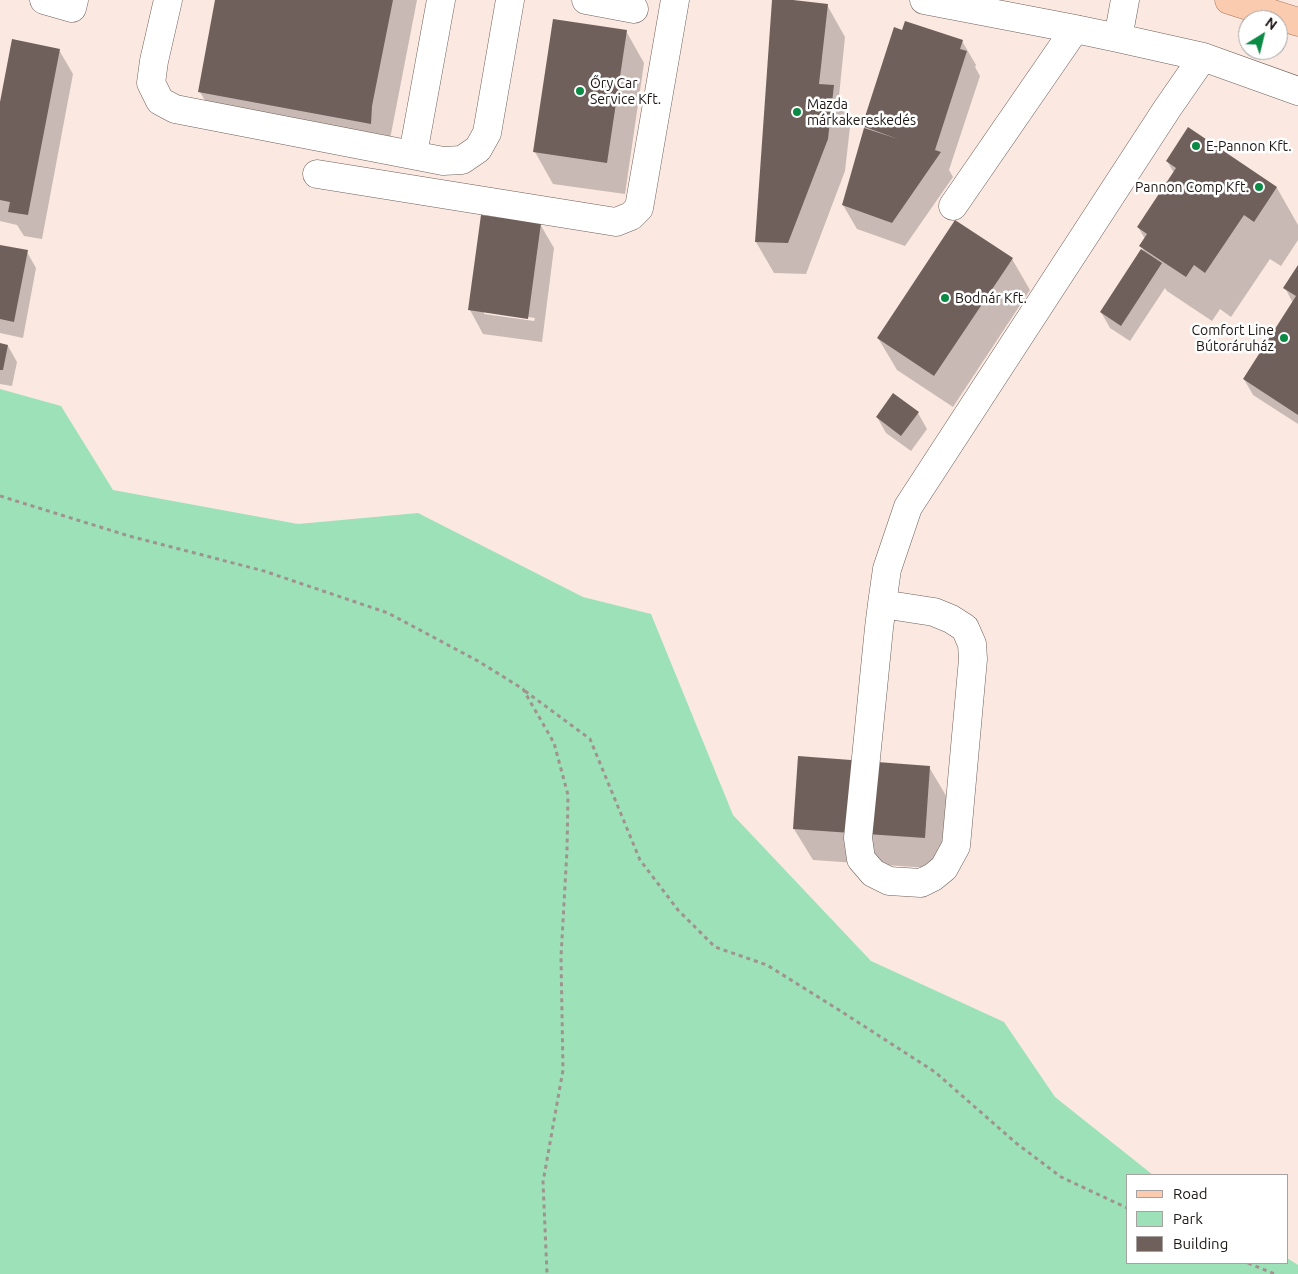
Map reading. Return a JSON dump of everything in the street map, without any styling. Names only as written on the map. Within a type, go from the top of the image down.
[{"type":"main road","points":[[1230,0],[1298,22]]},
{"type":"lane","points":[[44,0],[72,8],[74,0]]},
{"type":"lane","points":[[168,0],[151,83],[160,101],[175,109],[443,161],[462,160],[478,149],[487,134],[510,0]]},
{"type":"lane","points":[[413,154],[441,0]]},
{"type":"lane","points":[[586,0],[634,9]]},
{"type":"lane","points":[[316,174],[616,222],[631,216],[639,208],[675,0]]},
{"type":"lane","points":[[924,0],[1075,28],[1203,57],[1298,91]]},
{"type":"lane","points":[[1118,38],[1125,0]]},
{"type":"lane","points":[[953,206],[1075,28]]},
{"type":"lane","points":[[882,604],[934,612],[951,619],[965,628],[972,644],[973,659],[956,846],[944,868],[933,877],[921,883],[889,881],[873,873],[861,859],[858,838],[882,604],[887,569],[908,507],[1167,109],[1203,57]]},
{"type":"path","points":[[0,496],[129,536],[264,571],[388,613],[478,661],[523,689],[590,739],[640,860],[678,910],[715,947],[767,965],[839,1010],[935,1072],[1016,1143],[1061,1177],[1126,1208]]},
{"type":"path","points":[[523,689],[554,743],[568,795],[567,850],[560,956],[563,1070],[542,1182],[547,1274]]},
{"type":"path","points":[[1250,1264],[1274,1274]]},
{"type":"green space","points":[[0,389],[61,406],[113,490],[298,524],[418,513],[583,597],[651,614],[733,815],[871,961],[1004,1022],[1055,1097],[1152,1174],[1126,1174],[1126,1264],[1288,1264],[1288,1259],[1298,1265],[1298,1274],[0,1274]]},
{"type":"building","points":[[215,0],[393,0],[372,106],[371,124],[198,92]]},
{"type":"building","name":"Mazda márkakereskedés","points":[[772,0],[828,4],[819,84],[834,85],[828,139],[788,243],[755,242]]},
{"type":"building","name":"Őry Car Service Kft.","points":[[553,19],[627,30],[607,163],[533,152]]},
{"type":"building","points":[[905,21],[963,40],[960,49],[967,51],[935,150],[941,152],[892,223],[842,205],[864,128],[898,139],[862,126],[894,27],[902,30]]},
{"type":"building","points":[[12,39],[60,49],[28,215],[8,212],[10,202],[0,200],[0,102]]},
{"type":"building","points":[[1188,127],[1277,187],[1254,222],[1244,215],[1205,273],[1194,265],[1186,277],[1139,246],[1147,234],[1137,227],[1176,168],[1166,161]]},
{"type":"building","points":[[481,215],[541,223],[528,319],[468,310]]},
{"type":"building","name":"Bodnár Kft.","points":[[955,220],[1013,258],[934,376],[877,338]]},
{"type":"building","points":[[0,245],[28,250],[14,322],[0,319]]},
{"type":"building","points":[[1141,249],[1162,263],[1121,326],[1100,312]]},
{"type":"building","name":"Comfort Line Bútoráruház","points":[[1298,265],[1298,415],[1243,379],[1296,296],[1283,288]]},
{"type":"building","points":[[0,343],[8,345],[3,370],[0,370]]},
{"type":"building","points":[[893,393],[919,412],[901,436],[876,417]]},
{"type":"building","points":[[798,756],[930,766],[925,838],[793,829]]},
{"type":"place","name":"Őry Car Service Kft.","points":[[580,91]]},
{"type":"place","name":"Mazda márkakereskedés","points":[[797,112]]},
{"type":"place","name":"E-Pannon Kft.","points":[[1196,146]]},
{"type":"place","name":"Pannon Comp Kft.","points":[[1259,187]]},
{"type":"place","name":"Bodnár Kft.","points":[[945,298]]},
{"type":"place","name":"Comfort Line Bútoráruház","points":[[1284,338]]}]
